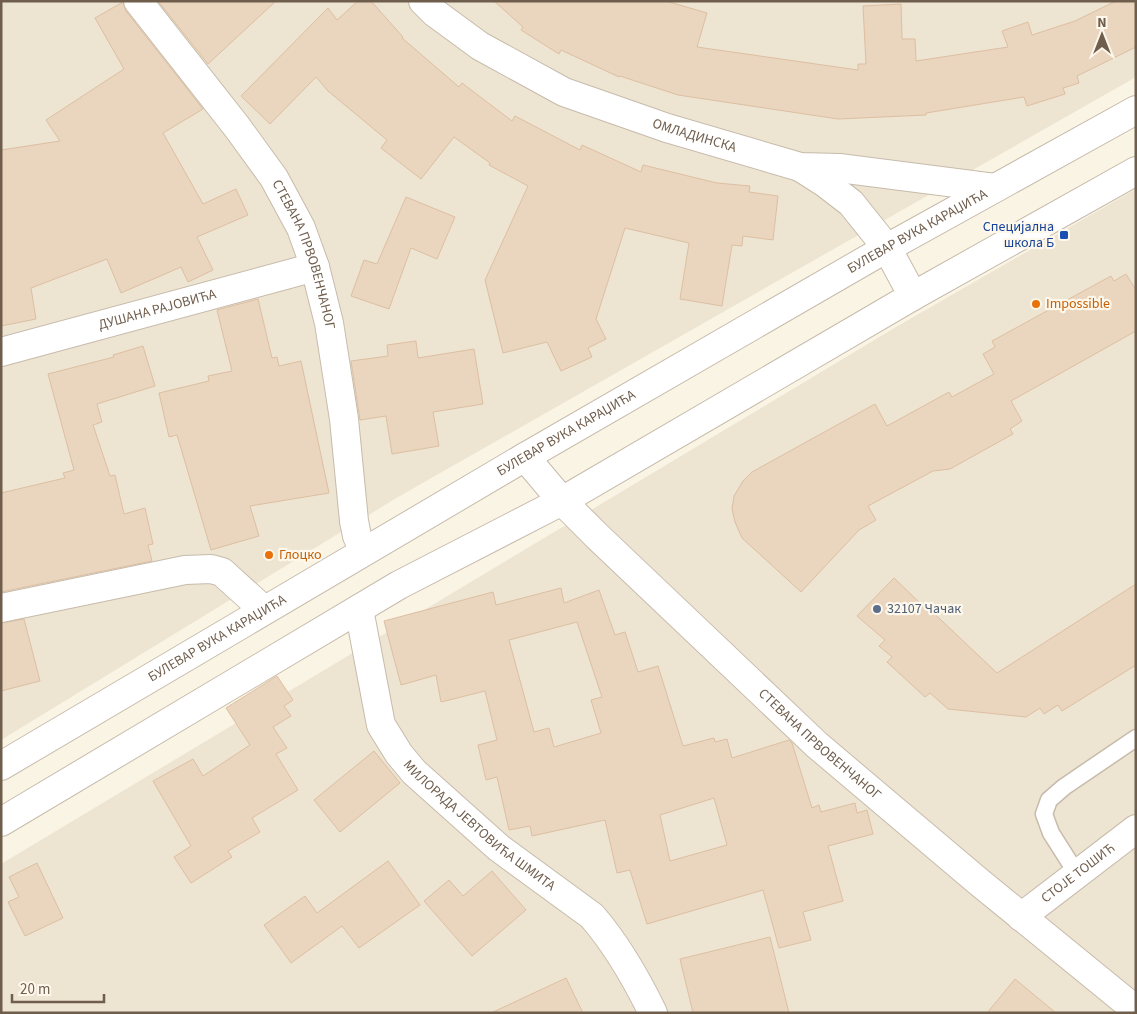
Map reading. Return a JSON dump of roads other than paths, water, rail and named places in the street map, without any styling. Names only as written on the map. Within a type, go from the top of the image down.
[{"type":"street","name":"СТЕВАНА ПРВОВЕНЧАНОГ","points":[[138,1],[237,127],[274,178],[301,228],[315,267],[329,322],[344,419],[354,521],[357,536],[364,552]]},
{"type":"street","name":"ОМЛАДИНСКА","points":[[423,1],[435,13],[480,46],[564,92],[667,128],[800,167],[839,168],[995,188]]},
{"type":"street","name":"БУЛЕВАР ВУКА КАРАЏИЋА","points":[[1,766],[525,457],[886,248],[1136,110]]},
{"type":"street","points":[[800,167],[851,203],[886,248],[913,296]]},
{"type":"street","points":[[1,822],[416,576],[562,501],[913,296],[1136,172]]},
{"type":"street","name":"ДУШАНА РАЈОВИЋА","points":[[1,352],[315,267]]},
{"type":"street","name":"СТЕВАНА ПРВОВЕНЧАНОГ","points":[[525,457],[562,501],[817,745],[1021,917],[1136,1010]]},
{"type":"street","points":[[1,608],[185,570],[211,569],[222,572],[264,610]]},
{"type":"street","name":"МИЛОРАДА ЈЕВТОВИЋА ШМИТА","points":[[359,609],[381,724],[400,754],[414,772],[500,848],[592,916],[603,928],[630,968],[653,1013]]},
{"type":"street","name":"СТОЈЕ ТОШИЋ","points":[[1021,917],[1136,829]]},
{"type":"lane","points":[[1077,874],[1051,833],[1044,814],[1049,800],[1064,787],[1136,738]]},
{"type":"place","name":"Специјална школа Б","points":[[1064,235]]},
{"type":"place","name":"Impossible","points":[[1036,304]]},
{"type":"place","name":"Глоцко","points":[[269,555]]},
{"type":"place","name":"32107 Чачак","points":[[877,609]]}]
